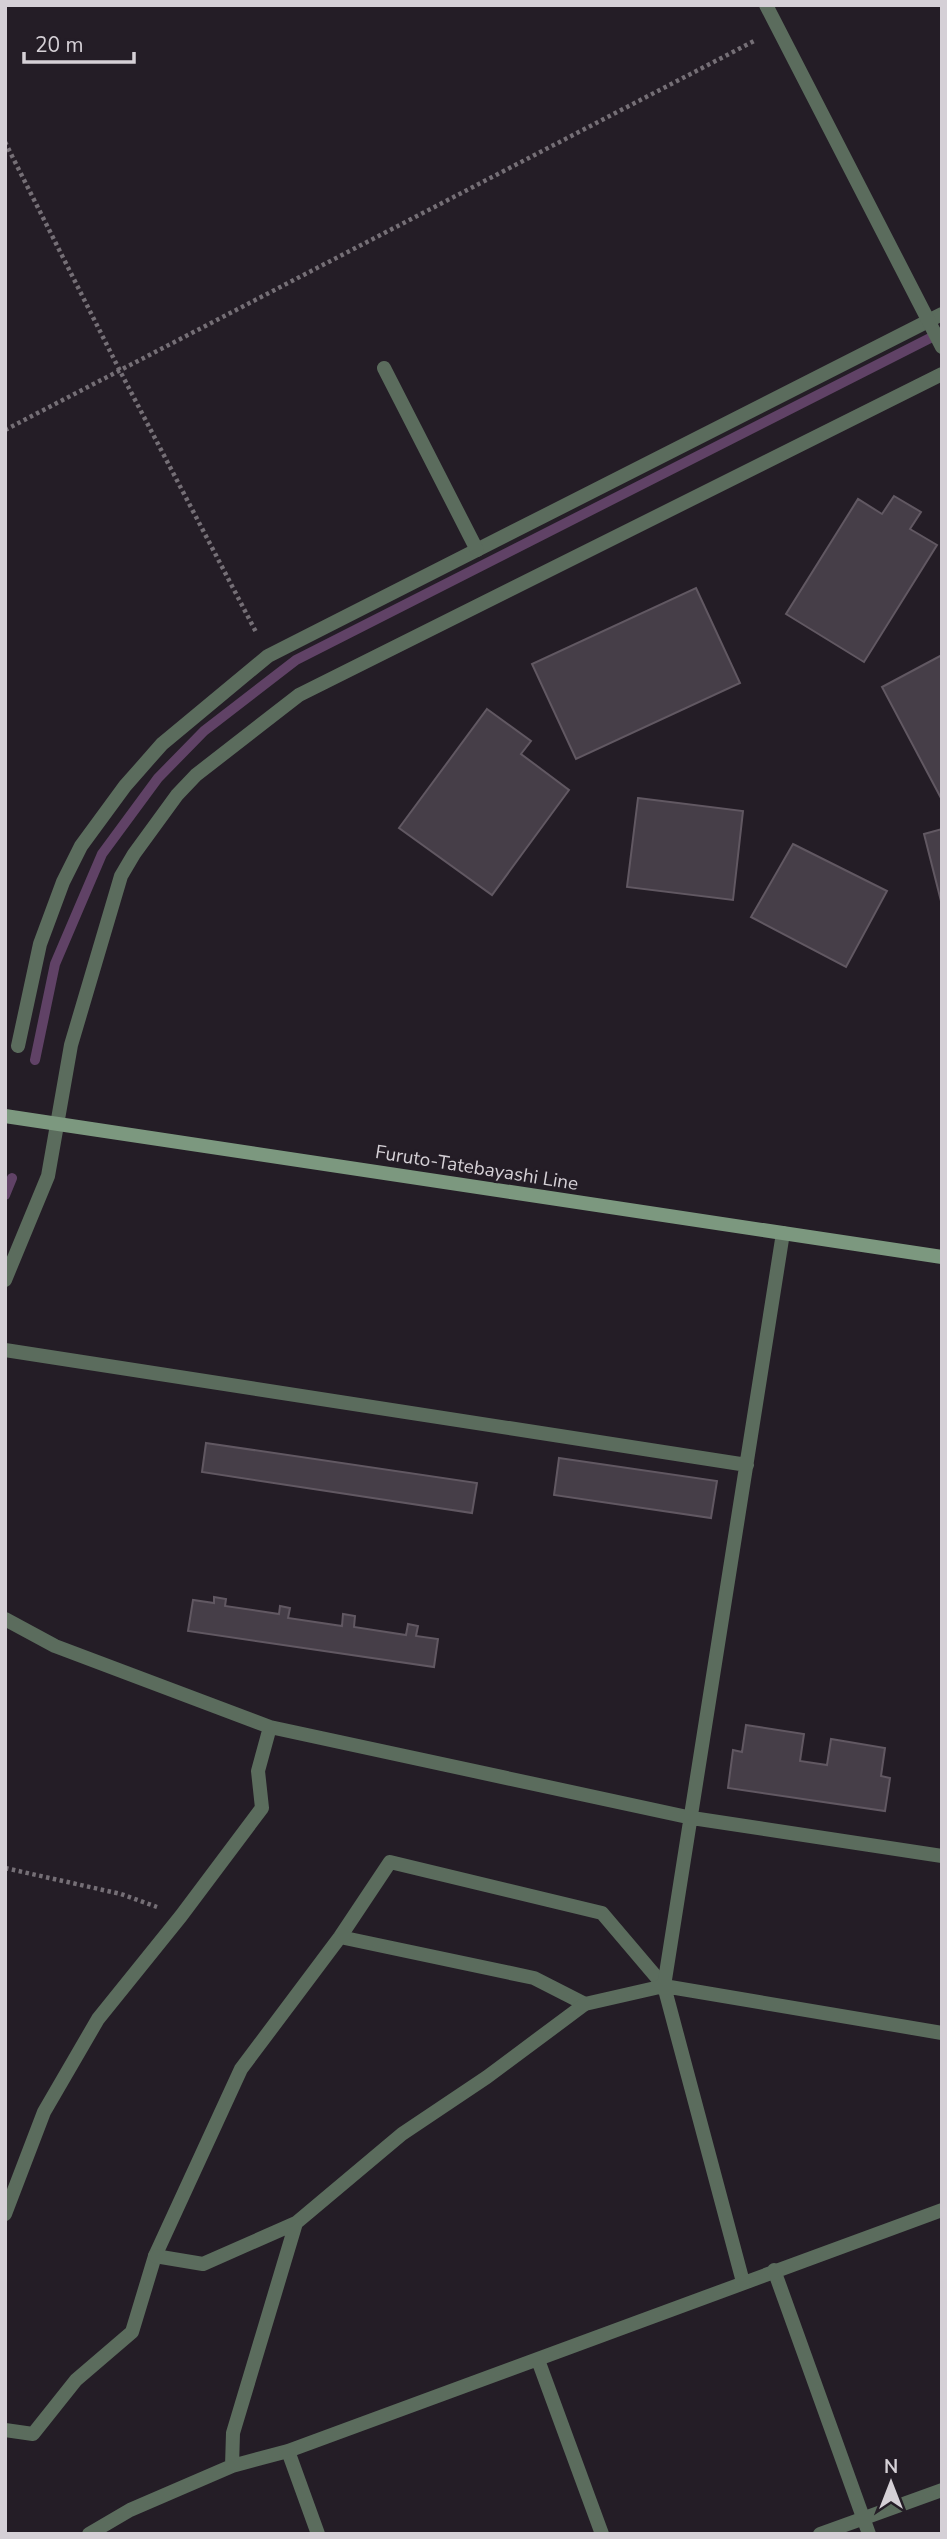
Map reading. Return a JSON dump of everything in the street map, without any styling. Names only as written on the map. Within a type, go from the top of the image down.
[{"type":"main road","name":"Furuto-Tatebayashi Line","points":[[5,1116],[942,1258]]},
{"type":"street","points":[[766,5],[935,317],[942,347]]},
{"type":"street","points":[[18,1046],[40,944],[63,882],[81,846],[125,786],[162,744],[268,656],[935,317]]},
{"type":"street","points":[[383,368],[477,550]]},
{"type":"street","points":[[5,1280],[48,1176],[71,1045],[121,876],[134,853],[177,795],[196,775],[299,695],[942,374]]},
{"type":"street","points":[[743,2282],[664,1986],[783,1233]]},
{"type":"street","points":[[5,1350],[747,1465]]},
{"type":"street","points":[[5,1619],[55,1646],[270,1727],[692,1818],[942,1856]]},
{"type":"street","points":[[5,2214],[44,2112],[98,2019],[181,1916],[262,1808],[258,1771],[270,1727]]},
{"type":"street","points":[[5,2430],[33,2434],[76,2380],[132,2332],[155,2256],[241,2069],[340,1937],[390,1862],[602,1913],[664,1986]]},
{"type":"street","points":[[340,1937],[534,1978],[585,2004]]},
{"type":"street","points":[[155,2256],[203,2264],[296,2223],[402,2134],[487,2077],[585,2004],[664,1986],[942,2033]]},
{"type":"street","points":[[89,2534],[131,2510],[232,2466],[288,2451],[942,2210]]},
{"type":"street","points":[[232,2466],[233,2433],[296,2223]]},
{"type":"street","points":[[774,2270],[869,2534]]},
{"type":"street","points":[[538,2360],[603,2534]]},
{"type":"street","points":[[288,2451],[318,2534]]},
{"type":"street","points":[[820,2534],[942,2490]]},
{"type":"path","points":[[5,430],[778,28]]},
{"type":"path","points":[[5,142],[268,656]]},
{"type":"path","points":[[5,1868],[121,1894],[181,1916]]},
{"type":"building","points":[[894,496],[921,512],[910,529],[937,545],[864,662],[786,614],[858,499],[882,514]]},
{"type":"building","points":[[696,588],[740,683],[576,759],[532,664]]},
{"type":"building","points":[[942,655],[942,800],[882,687]]},
{"type":"building","points":[[487,709],[531,741],[521,754],[569,790],[492,895],[399,828]]},
{"type":"building","points":[[638,798],[743,811],[733,900],[627,887]]},
{"type":"building","points":[[942,829],[942,905],[924,834]]},
{"type":"building","points":[[793,844],[887,891],[846,967],[751,917]]},
{"type":"building","points":[[206,1443],[477,1483],[472,1513],[202,1472]]},
{"type":"building","points":[[559,1458],[717,1481],[711,1518],[554,1495]]},
{"type":"building","points":[[214,1597],[226,1599],[225,1606],[279,1614],[280,1606],[290,1608],[288,1618],[342,1626],[343,1614],[355,1616],[354,1627],[406,1635],[408,1624],[418,1626],[416,1636],[438,1639],[434,1667],[188,1631],[193,1600],[214,1603]]},
{"type":"building","points":[[746,1725],[804,1734],[800,1761],[827,1765],[831,1739],[885,1748],[881,1776],[890,1778],[885,1811],[728,1788],[733,1750],[742,1752]]},
{"type":"waterway","points":[[35,1060],[55,964],[102,854],[158,778],[204,731],[296,660],[942,332]]},
{"type":"waterway","points":[[5,1195],[12,1178]]}]
